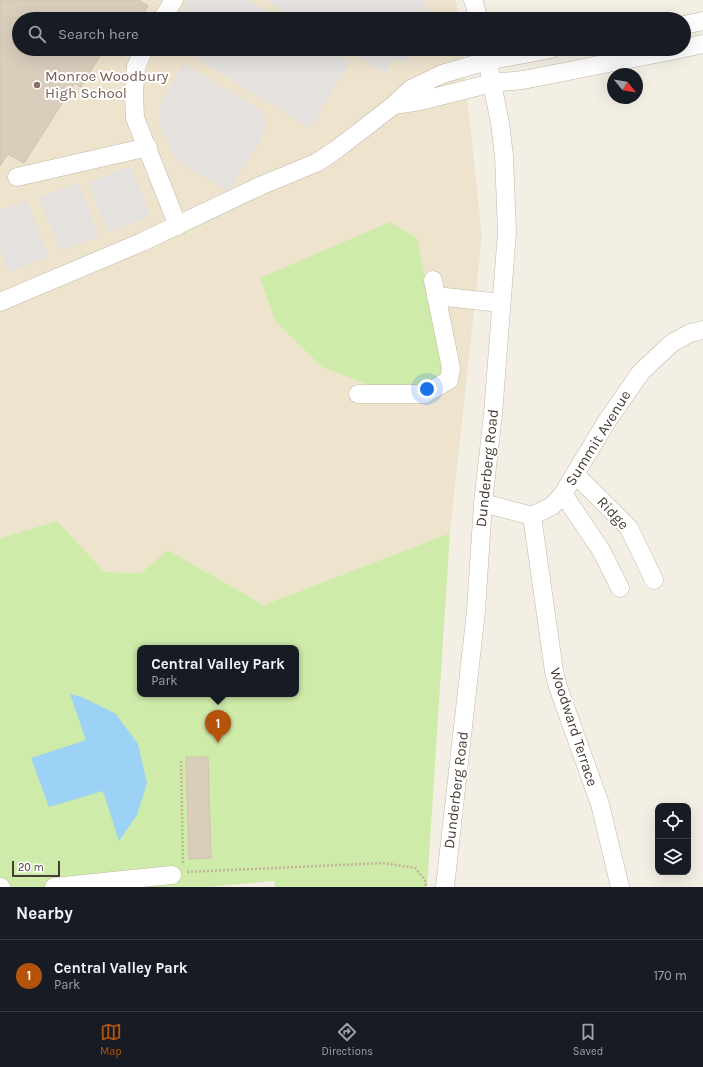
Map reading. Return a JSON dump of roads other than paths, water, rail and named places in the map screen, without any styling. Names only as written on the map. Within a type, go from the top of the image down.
[{"type":"street","points":[[166,12],[174,0]]},
{"type":"street","points":[[473,0],[477,12]]},
{"type":"street","points":[[691,24],[703,21]]},
{"type":"street","points":[[691,47],[703,44]]},
{"type":"street","points":[[141,56],[136,67],[134,93],[136,118],[178,226]]},
{"type":"street","points":[[0,302],[178,226],[260,186],[318,162],[337,150],[352,136],[394,105],[411,89],[484,56]]},
{"type":"street","name":"Dunderberg Road","points":[[445,887],[476,611],[483,503],[493,414],[506,232],[504,156],[500,123],[486,56]]},
{"type":"street","points":[[394,105],[420,101],[492,83],[523,80],[607,56]]},
{"type":"street","points":[[17,177],[148,148]]},
{"type":"street","points":[[358,394],[425,394],[449,380],[451,368],[434,288],[501,303]]},
{"type":"street","name":"Summit Avenue","points":[[532,516],[552,506],[563,494],[607,421],[641,372],[672,343],[690,332],[703,330]]},
{"type":"street","name":"Ridge","points":[[575,474],[629,528],[654,580]]},
{"type":"street","points":[[563,494],[601,550],[620,588]]},
{"type":"street","points":[[483,503],[532,516]]},
{"type":"street","name":"Woodward Terrace","points":[[532,516],[554,671],[558,687],[600,804],[620,887]]},
{"type":"street","points":[[54,887],[180,870]]},
{"type":"water","points":[[70,694],[82,697],[116,714],[138,744],[147,783],[137,815],[119,841],[103,791],[49,807],[31,758],[86,740]]},
{"type":"place","name":"Monroe Woodbury High School","points":[[37,85]]},
{"type":"place","name":"Central Valley Park","points":[[218,743]]}]
